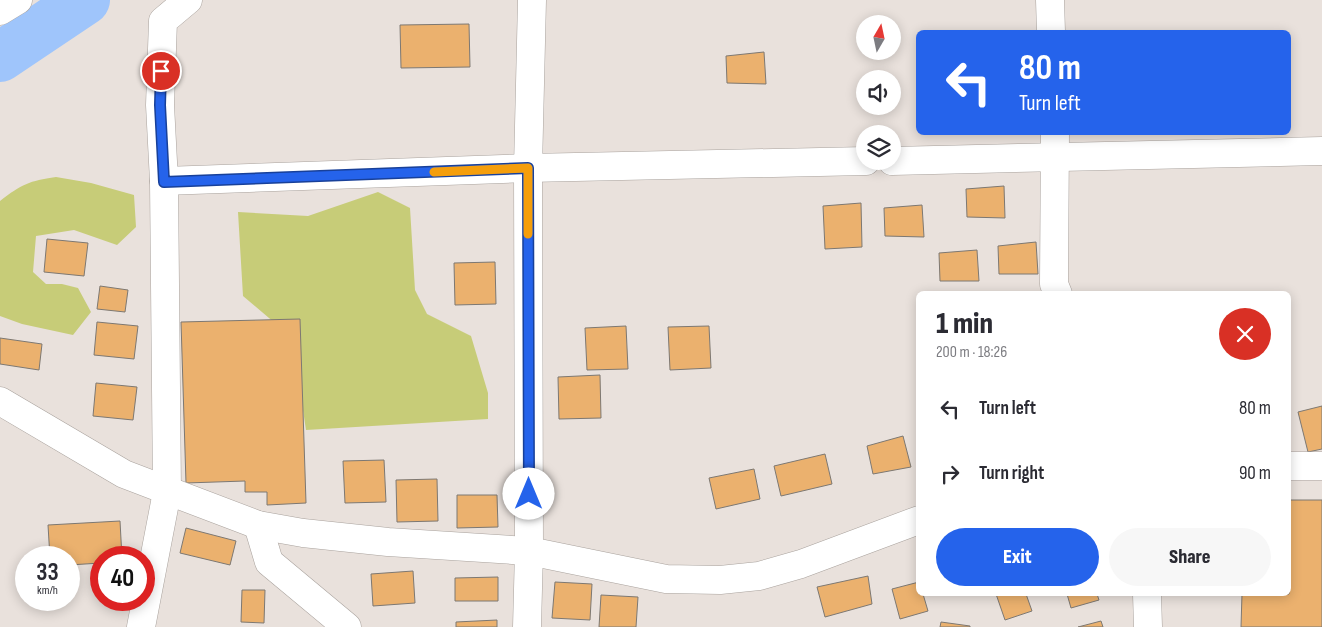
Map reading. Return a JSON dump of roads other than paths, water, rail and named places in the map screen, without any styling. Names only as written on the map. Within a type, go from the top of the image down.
[{"type":"street","points":[[0,11],[18,0]]},
{"type":"street","points":[[141,627],[167,492],[164,182],[160,105],[162,21],[188,0]]},
{"type":"street","points":[[527,627],[529,551],[528,168],[532,0]]},
{"type":"street","points":[[1050,0],[1051,30]]},
{"type":"street","points":[[1055,145],[1054,284],[1057,291]]},
{"type":"street","points":[[901,160],[1055,145],[1322,151]]},
{"type":"street","points":[[164,182],[528,168],[856,161]]},
{"type":"street","points":[[0,401],[124,474],[167,492],[258,524],[303,534],[388,542],[529,551],[666,579],[720,580],[759,576],[801,564],[916,521]]},
{"type":"street","points":[[1291,466],[1322,466]]},
{"type":"street","points":[[258,524],[269,562],[347,627]]},
{"type":"street","points":[[1147,596],[1148,627]]},
{"type":"waterway","points":[[0,57],[85,0]]}]
